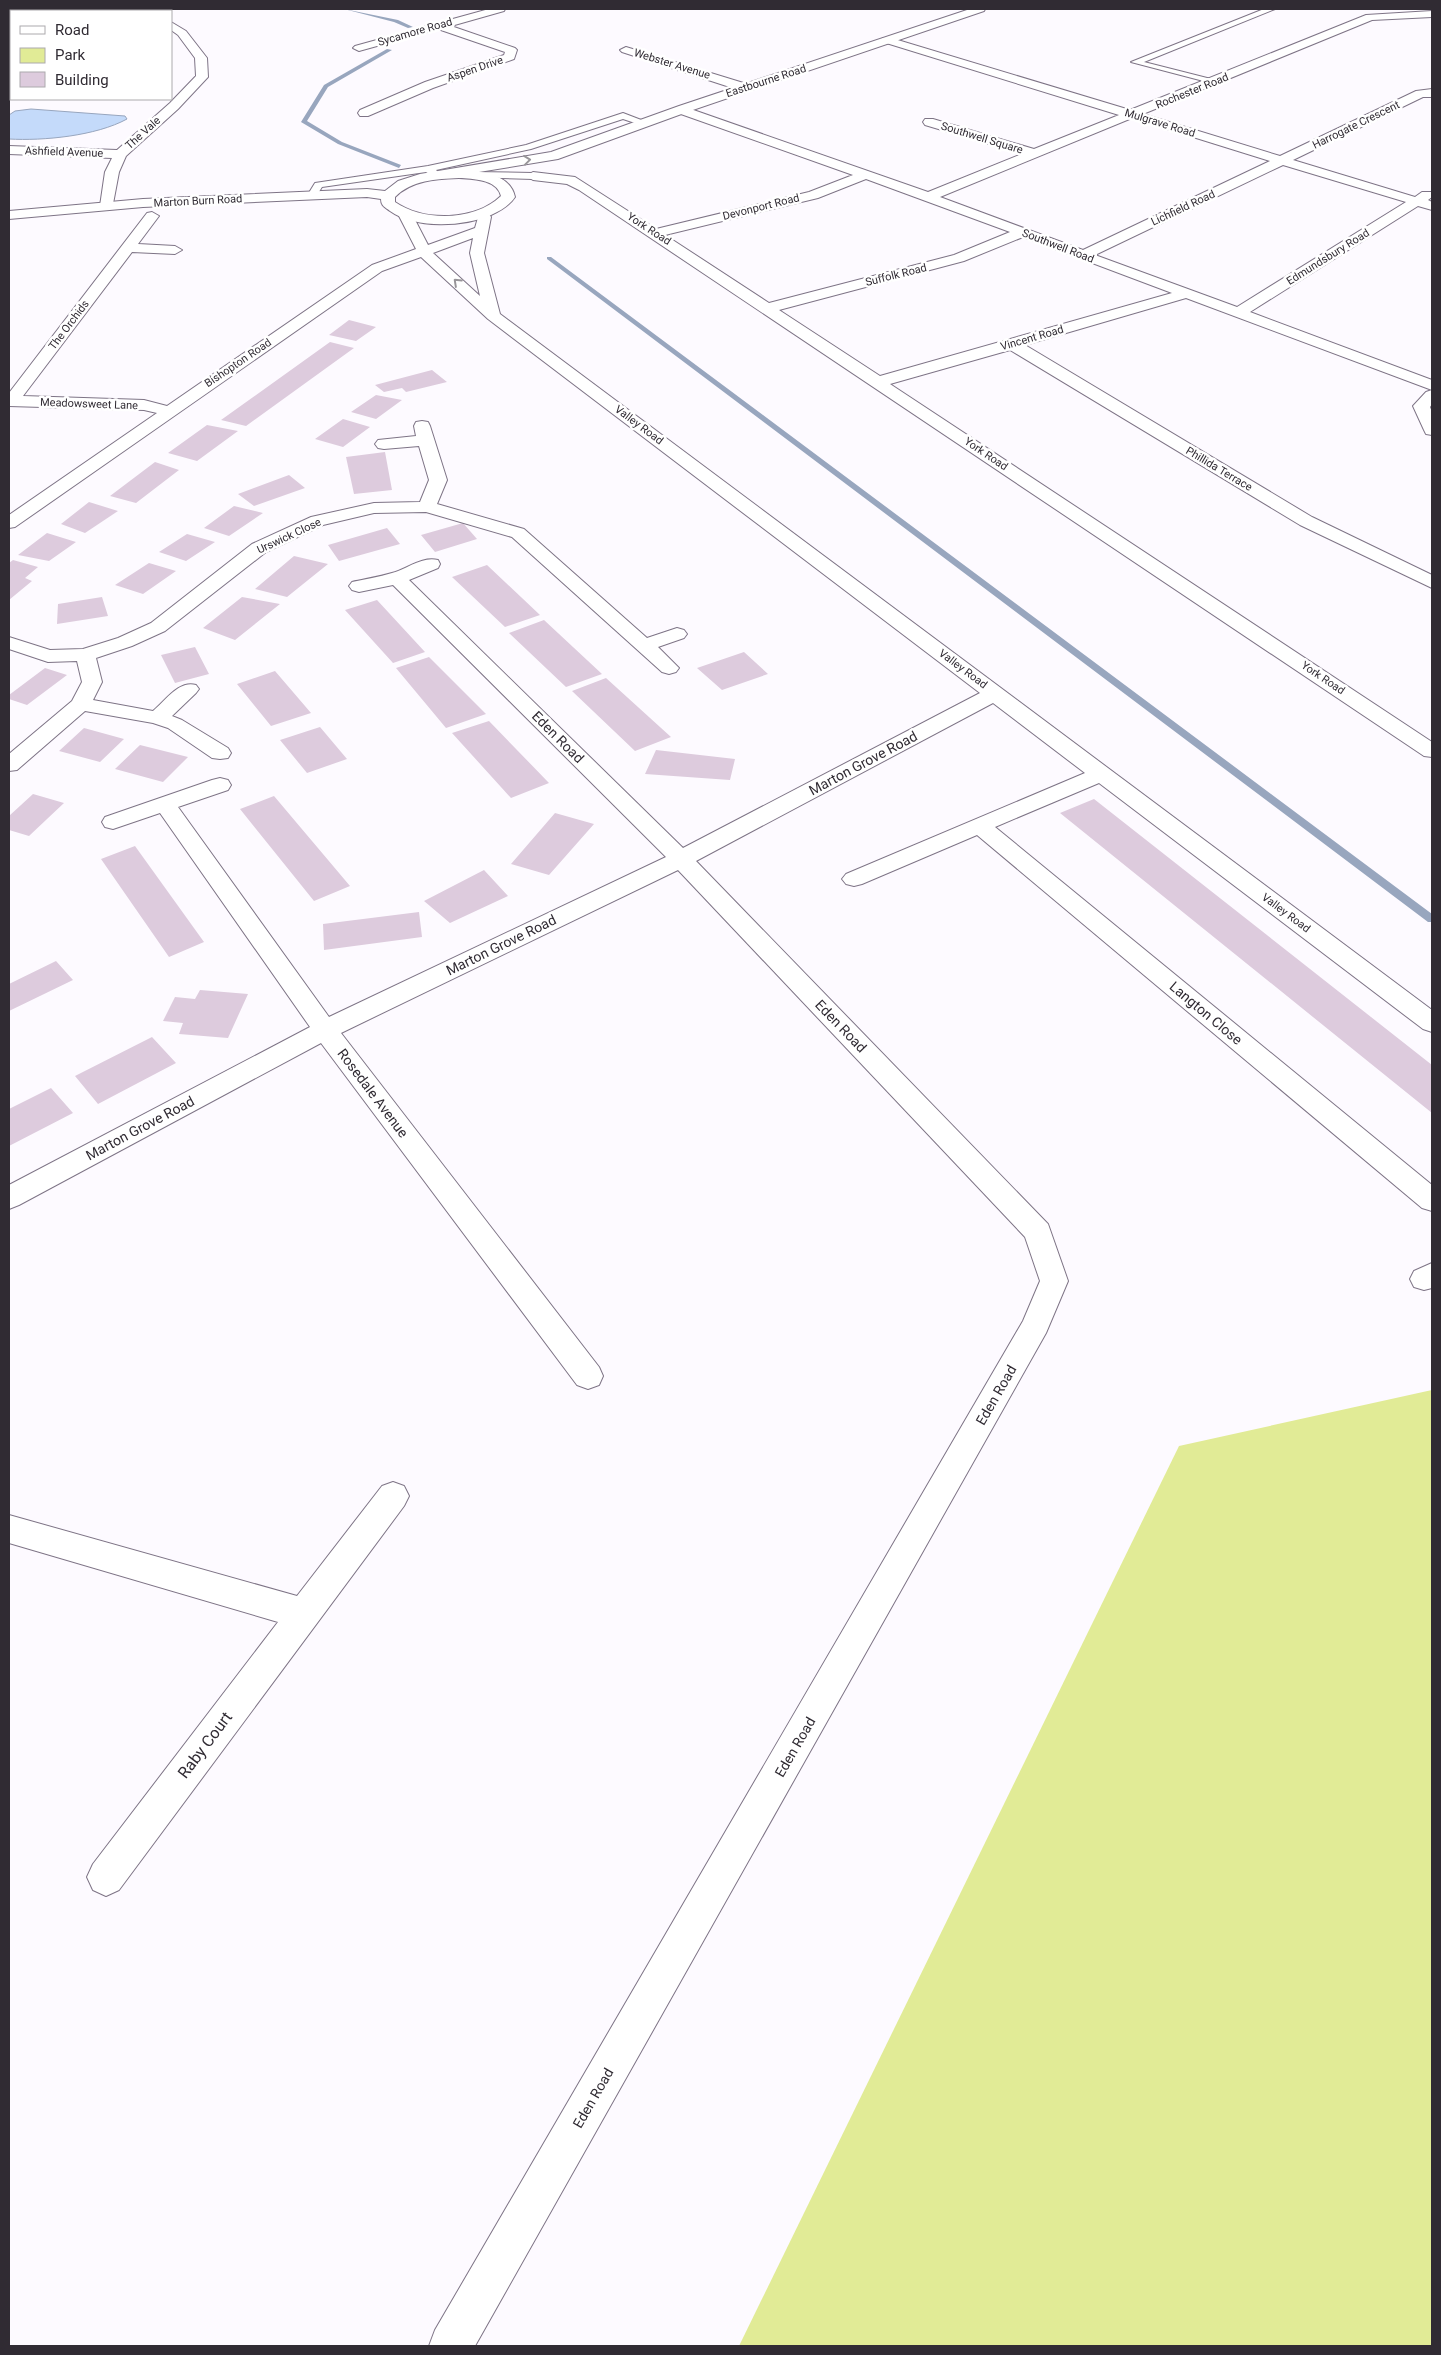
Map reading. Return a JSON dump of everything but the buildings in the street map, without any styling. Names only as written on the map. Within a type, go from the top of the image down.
[{"type":"street","name":"Sycamore Road","points":[[359,48],[500,9]]},
{"type":"street","name":"Eastbourne Road","points":[[553,156],[644,123],[980,9]]},
{"type":"street","name":"Rochester Road","points":[[928,197],[1134,115],[1370,17],[1432,14]]},
{"type":"street","name":"The Vale","points":[[106,206],[112,172],[120,154],[174,106],[202,77],[201,58],[182,33],[172,26]]},
{"type":"street","name":"Aspen Drive","points":[[364,113],[429,85],[510,56],[511,50],[439,26]]},
{"type":"street","name":"Mulgrave Road","points":[[887,40],[1432,206]]},
{"type":"street","name":"Webster Avenue","points":[[626,50],[746,88]]},
{"type":"street","name":"Harrogate Crescent","points":[[1282,161],[1420,94],[1432,93]]},
{"type":"street","name":"Southwell Road","points":[[682,110],[928,197],[1432,385]]},
{"type":"street","name":"Southwell Square","points":[[928,122],[1035,154]]},
{"type":"street","name":"Ashfield Avenue","points":[[9,150],[120,154]]},
{"type":"street","points":[[436,173],[472,175],[496,182],[504,186],[508,192],[508,198],[504,203],[485,213],[453,219],[427,218],[405,214],[394,209],[388,203],[388,196],[394,189],[404,183],[436,173],[553,156]]},
{"type":"street","points":[[508,192],[549,164],[553,156]]},
{"type":"street","name":"Lichfield Road","points":[[1084,255],[1282,161]]},
{"type":"street","name":"Devonport Road","points":[[655,233],[813,195],[865,175]]},
{"type":"street","name":"York Road","points":[[533,176],[552,177],[577,184],[655,233],[1432,751]]},
{"type":"street","points":[[1417,202],[1432,191]]},
{"type":"street","name":"Marton Burn Road","points":[[9,215],[106,206],[367,193],[388,196]]},
{"type":"street","name":"Edmundsbury Road","points":[[1239,312],[1417,202]]},
{"type":"street","points":[[485,213],[477,253],[493,316]]},
{"type":"street","name":"Valley Road","points":[[405,214],[425,252],[493,316],[1432,1023]]},
{"type":"street","name":"The Orchids","points":[[10,401],[152,216]]},
{"type":"street","name":"Bishopton Road","points":[[9,523],[377,268],[482,230]]},
{"type":"street","name":"Suffolk Road","points":[[767,308],[959,258],[1023,232]]},
{"type":"street","points":[[127,248],[175,250]]},
{"type":"street","name":"Vincent Road","points":[[878,382],[1169,300],[1186,293]]},
{"type":"street","name":"Phillida Terrace","points":[[1012,344],[1306,521],[1432,582]]},
{"type":"street","points":[[1432,395],[1421,406],[1432,430]]},
{"type":"street","name":"Meadowsweet Lane","points":[[10,401],[144,405],[169,411]]},
{"type":"street","points":[[384,444],[424,433],[438,480],[427,507]]},
{"type":"street","name":"Urswick Close","points":[[9,643],[48,656],[85,655],[125,642],[158,627],[259,548],[317,521],[374,508],[427,507],[518,532],[669,668]]},
{"type":"street","points":[[359,586],[397,578],[431,564]]},
{"type":"street","name":"Eden Road","points":[[397,578],[681,859],[1038,1232],[1054,1281],[1036,1325],[451,2346]]},
{"type":"street","points":[[643,646],[677,634]]},
{"type":"street","points":[[9,765],[81,704],[92,682],[85,655]]},
{"type":"street","points":[[158,718],[189,689]]},
{"type":"street","name":"Marton Grove Road","points":[[9,1198],[325,1030],[681,859],[995,693]]},
{"type":"street","points":[[81,704],[158,718],[175,724],[220,754]]},
{"type":"street","points":[[854,880],[1102,774]]},
{"type":"street","points":[[113,822],[220,785]]},
{"type":"street","name":"Rosedale Avenue","points":[[165,805],[325,1030],[588,1376]]},
{"type":"street","name":"Langton Close","points":[[980,826],[1432,1200]]},
{"type":"street","name":"Raby Court","points":[[106,1876],[393,1496]]},
{"type":"street","points":[[9,1529],[304,1614]]},
{"type":"lane","points":[[1212,82],[1135,62],[1271,9]]},
{"type":"lane","points":[[312,196],[318,185],[436,173],[528,147],[623,116],[644,123]]},
{"type":"lane","points":[[472,175],[533,176]]},
{"type":"green space","points":[[1432,1390],[1432,2346],[739,2346],[1179,1446]]},
{"type":"water","points":[[31,109],[125,116],[127,119],[100,130],[69,136],[9,139],[9,115],[15,111]]},
{"type":"waterway","points":[[346,9],[396,21],[410,27]]},
{"type":"waterway","points":[[389,50],[326,86],[304,122],[340,143],[399,166]]},
{"type":"waterway","points":[[549,258],[1432,919]]}]
